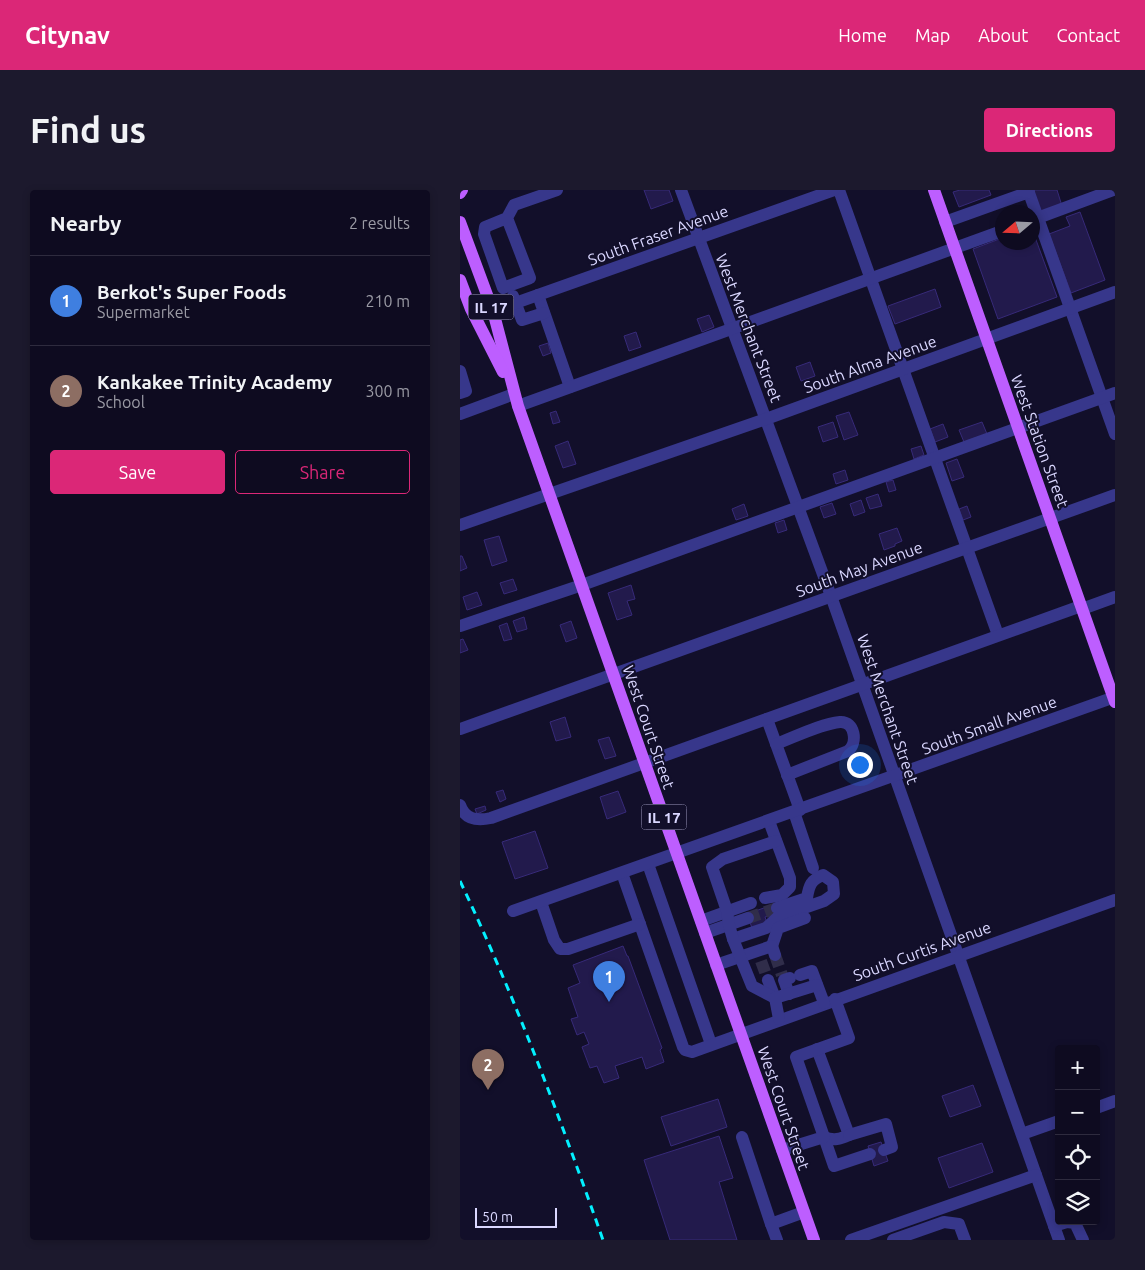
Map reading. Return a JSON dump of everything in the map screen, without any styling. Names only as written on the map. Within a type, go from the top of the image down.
[{"type":"main road","name":"West Station Street","points":[[934,190],[1114,699]]},
{"type":"main road","name":"West Court Street","points":[[460,222],[493,311],[516,400],[814,1240]]},
{"type":"main road","name":"West Court Street","points":[[460,280],[471,309],[516,400]]},
{"type":"street","points":[[507,218],[530,278],[504,288],[484,234],[485,227],[507,218],[514,205],[557,190]]},
{"type":"street","name":"West Merchant Street","points":[[681,190],[831,596],[1059,1240]]},
{"type":"street","name":"South Fraser Avenue","points":[[493,311],[834,190]]},
{"type":"street","points":[[839,190],[998,636]]},
{"type":"street","points":[[1040,217],[1113,190]]},
{"type":"street","points":[[945,222],[1028,191],[1032,205]]},
{"type":"street","points":[[1040,232],[1070,308],[1115,434]]},
{"type":"street","points":[[460,414],[570,387],[995,233]]},
{"type":"street","points":[[510,285],[522,320],[544,312]]},
{"type":"street","name":"South Alma Avenue","points":[[460,525],[766,420],[1115,292]]},
{"type":"street","points":[[538,295],[570,387]]},
{"type":"street","points":[[460,370],[466,391],[460,393]]},
{"type":"street","points":[[460,626],[582,585],[1115,393]]},
{"type":"street","name":"South May Avenue","points":[[460,729],[1115,495]]},
{"type":"street","points":[[460,806],[470,818],[476,821],[483,820],[998,636],[1115,597]]},
{"type":"street","name":"South Small Avenue","points":[[513,912],[1114,699]]},
{"type":"street","points":[[767,719],[788,775],[813,868]]},
{"type":"street","points":[[776,744],[826,725],[842,722],[847,724],[855,736],[855,742],[848,751],[788,775]]},
{"type":"street","points":[[855,736],[877,728]]},
{"type":"street","points":[[765,898],[782,895],[790,887],[790,878],[769,821]]},
{"type":"street","points":[[716,840],[723,859]]},
{"type":"street","points":[[776,841],[723,859],[712,867],[727,911],[733,939],[752,986],[775,998],[817,985]]},
{"type":"street","points":[[648,864],[711,1044]]},
{"type":"street","points":[[540,902],[554,940],[560,949],[568,949],[640,924],[622,873]]},
{"type":"street","points":[[733,939],[766,928],[778,917],[824,901],[834,894],[833,882],[823,875],[814,879],[809,885],[807,898],[777,908]]},
{"type":"street","name":"South Curtis Avenue","points":[[640,924],[683,1047],[685,1050],[692,1052],[740,1033],[1115,900]]},
{"type":"street","points":[[701,921],[751,903]]},
{"type":"street","points":[[705,933],[748,918]]},
{"type":"street","points":[[716,965],[740,957],[758,956],[773,950],[778,928],[805,918]]},
{"type":"street","points":[[789,994],[789,977],[812,971],[817,985],[830,1001],[849,1038],[796,1057],[834,1166],[870,1154]]},
{"type":"street","points":[[768,980],[775,998],[779,1020]]},
{"type":"street","points":[[817,1049],[849,1135]]},
{"type":"street","points":[[1100,1107],[1115,1101]]},
{"type":"street","points":[[1022,1134],[1055,1122]]},
{"type":"street","points":[[782,1150],[824,1137],[838,1139],[886,1124],[888,1148]]},
{"type":"street","points":[[742,1137],[777,1240]]},
{"type":"street","points":[[860,1238],[1036,1175]]},
{"type":"street","points":[[771,1224],[804,1212]]},
{"type":"street","points":[[892,1240],[944,1222],[959,1224],[965,1240]]},
{"type":"street","points":[[1054,1226],[1067,1222],[1075,1223],[1083,1240]]},
{"type":"building","points":[[644,190],[669,190],[673,201],[651,209]]},
{"type":"building","points":[[960,190],[989,190],[991,195],[959,207],[953,192]]},
{"type":"building","points":[[1031,190],[1057,190],[1062,206],[1040,214],[1040,205],[1037,205]]},
{"type":"building","points":[[1080,212],[1105,280],[1071,293],[1049,234],[1070,226],[1066,217]]},
{"type":"building","points":[[995,241],[995,250],[1040,250],[1057,297],[998,319],[973,249]]},
{"type":"building","points":[[935,289],[941,307],[895,324],[888,306]]},
{"type":"building","points":[[709,315],[714,327],[702,332],[697,319]]},
{"type":"building","points":[[636,332],[641,347],[629,351],[624,336]]},
{"type":"building","points":[[548,343],[551,353],[543,356],[539,346]]},
{"type":"building","points":[[810,362],[815,376],[801,381],[796,367]]},
{"type":"building","points":[[556,411],[560,422],[553,424],[550,413]]},
{"type":"building","points":[[849,412],[858,435],[844,440],[836,416]]},
{"type":"building","points":[[833,422],[838,437],[823,442],[818,427]]},
{"type":"building","points":[[982,422],[987,434],[964,442],[959,430]]},
{"type":"building","points":[[943,424],[948,437],[935,442],[930,429]]},
{"type":"building","points":[[568,441],[576,464],[563,468],[555,446]]},
{"type":"building","points":[[921,446],[924,455],[914,459],[911,449]]},
{"type":"building","points":[[957,459],[964,477],[952,481],[946,463]]},
{"type":"building","points":[[845,470],[848,480],[836,484],[833,474]]},
{"type":"building","points":[[893,480],[896,490],[889,492],[886,482]]},
{"type":"building","points":[[878,494],[882,506],[870,509],[866,498]]},
{"type":"building","points":[[861,500],[865,512],[854,516],[850,504]]},
{"type":"building","points":[[832,503],[836,514],[824,518],[820,507]]},
{"type":"building","points":[[744,504],[748,516],[736,520],[732,509]]},
{"type":"building","points":[[967,506],[971,517],[963,520],[959,509]]},
{"type":"building","points":[[784,520],[787,530],[778,533],[775,523]]},
{"type":"building","points":[[897,528],[902,541],[884,550],[879,534]]},
{"type":"building","points":[[499,536],[507,561],[492,566],[484,540]]},
{"type":"building","points":[[460,556],[462,556],[467,568],[460,571]]},
{"type":"building","points":[[513,579],[517,590],[504,594],[500,583]]},
{"type":"building","points":[[631,585],[635,599],[627,601],[632,615],[617,620],[608,593]]},
{"type":"building","points":[[477,592],[482,605],[467,610],[463,597]]},
{"type":"building","points":[[524,617],[527,629],[517,632],[513,621]]},
{"type":"building","points":[[571,621],[577,638],[566,642],[560,625]]},
{"type":"building","points":[[507,623],[512,639],[504,641],[499,626]]},
{"type":"building","points":[[463,639],[468,650],[460,653],[460,640]]},
{"type":"building","points":[[565,717],[571,737],[556,741],[550,722]]},
{"type":"building","points":[[609,737],[616,756],[605,759],[598,740]]},
{"type":"building","points":[[503,790],[506,799],[500,802],[496,792]]},
{"type":"building","points":[[618,791],[626,812],[607,819],[600,797]]},
{"type":"building","points":[[485,806],[486,810],[477,814],[475,809]]},
{"type":"building","points":[[535,831],[548,868],[515,879],[502,842]]},
{"type":"building","points":[[775,904],[779,913],[765,917],[767,923],[752,928],[747,914]]},
{"type":"building","points":[[623,946],[662,1048],[660,1050],[664,1062],[646,1069],[642,1057],[615,1066],[619,1078],[604,1083],[597,1066],[590,1068],[582,1047],[589,1044],[584,1032],[577,1035],[571,1019],[578,1017],[568,988],[580,983],[573,965]]},
{"type":"building","points":[[973,1085],[981,1106],[950,1117],[942,1096]]},
{"type":"building","points":[[718,1099],[727,1127],[671,1146],[661,1117]]},
{"type":"building","points":[[719,1136],[733,1178],[719,1182],[737,1240],[670,1240],[644,1160]]},
{"type":"building","points":[[881,1142],[888,1161],[874,1166],[868,1146]]},
{"type":"building","points":[[982,1143],[993,1172],[949,1188],[938,1158]]},
{"type":"tunnel","points":[[748,918],[777,908]]},
{"type":"tunnel","points":[[775,955],[782,975]]},
{"type":"tunnel","points":[[761,961],[768,980]]},
{"type":"railway","points":[[460,881],[500,970],[536,1059],[603,1240]]},
{"type":"place","name":"Berkot's Super Foods","points":[[609,1002]]},
{"type":"place","name":"Kankakee Trinity Academy","points":[[488,1090]]}]
